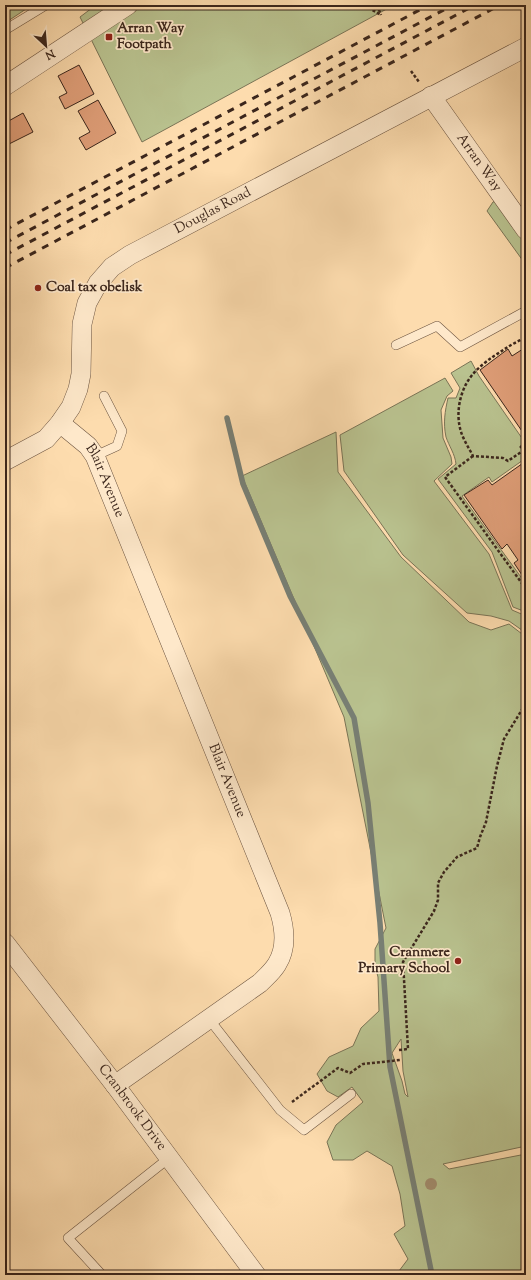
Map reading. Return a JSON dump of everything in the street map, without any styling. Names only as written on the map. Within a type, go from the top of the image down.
[{"type":"street","points":[[5,86],[128,5]]},
{"type":"street","name":"Douglas Road","points":[[5,462],[46,439],[71,407],[78,389],[81,374],[82,324],[87,303],[98,283],[112,267],[130,255],[526,47]]},
{"type":"street","name":"Arran Way","points":[[431,96],[526,230]]},
{"type":"street","name":"Blair Avenue","points":[[60,423],[88,446],[95,456],[280,913],[284,929],[284,946],[277,965],[260,983],[114,1085]]},
{"type":"street","name":"Cranbrook Drive","points":[[5,942],[256,1275]]},
{"type":"lane","points":[[5,30],[46,5]]},
{"type":"lane","points":[[396,346],[436,326],[460,347],[526,310]]},
{"type":"lane","points":[[95,456],[117,446],[122,432],[104,396]]},
{"type":"lane","points":[[209,1019],[280,1110],[304,1130],[351,1094]]},
{"type":"lane","points":[[102,1275],[68,1238],[169,1158]]},
{"type":"path","points":[[364,5],[381,15],[377,5]]},
{"type":"path","points":[[474,456],[462,436],[459,421],[459,403],[465,387],[472,374],[484,364],[515,342],[526,338]]},
{"type":"path","points":[[520,446],[524,450],[508,461],[503,458],[474,456],[445,477],[526,589]]},
{"type":"path","points":[[399,1050],[408,1049],[403,962],[434,911],[438,900],[438,884],[444,872],[457,857],[477,848],[486,822],[504,739],[526,703]]},
{"type":"path","points":[[280,1110],[338,1068],[350,1073],[363,1064],[399,1061]]},
{"type":"green space","points":[[5,5],[32,5],[5,23]]},
{"type":"green space","points":[[96,5],[394,5],[142,142],[80,17]]},
{"type":"green space","points":[[510,194],[526,213],[526,265],[487,211],[493,202]]},
{"type":"green space","points":[[471,361],[479,376],[526,444],[526,458],[492,482],[489,477],[462,496],[526,584],[526,612],[513,607],[492,552],[438,479],[456,464],[446,437],[445,427],[445,412],[448,398],[456,398],[460,388],[451,373]]},
{"type":"green space","points":[[445,378],[453,391],[447,396],[441,410],[443,438],[451,457],[452,464],[434,481],[489,554],[512,610],[526,616],[526,633],[509,621],[491,616],[467,613],[403,555],[344,471],[340,435]]},
{"type":"green space","points":[[336,432],[338,472],[401,557],[469,622],[491,630],[509,624],[526,637],[526,1146],[443,1164],[449,1169],[526,1154],[526,1275],[396,1275],[408,1259],[394,1234],[405,1226],[400,1194],[392,1166],[367,1151],[353,1160],[333,1160],[327,1142],[336,1125],[363,1102],[352,1087],[338,1097],[327,1091],[317,1074],[329,1057],[353,1046],[361,1028],[379,1011],[375,949],[386,928],[344,717],[242,476]],"holes":[[[401,1039],[403,1071],[408,1097],[405,1094],[392,1053]]]},
{"type":"building","points":[[79,65],[94,94],[65,109],[59,97],[67,93],[58,76]]},
{"type":"building","points":[[98,100],[116,133],[86,150],[79,138],[90,132],[78,111]]},
{"type":"building","points":[[23,113],[33,132],[5,146],[5,123]]},
{"type":"building","points":[[526,347],[526,437],[480,370],[508,349],[512,356]]},
{"type":"building","points":[[526,461],[526,581],[514,563],[518,560],[507,544],[502,549],[464,495],[488,480],[492,485]]},
{"type":"waterway","points":[[227,418],[243,484],[290,596],[354,718],[368,803],[380,923],[390,1067],[432,1275]]},
{"type":"railway","points":[[5,230],[429,5]]},
{"type":"railway","points":[[5,243],[453,5]]},
{"type":"railway","points":[[5,255],[475,5]]},
{"type":"railway","points":[[5,268],[500,5]]},
{"type":"place","name":"Arran Way Footpath","points":[[109,37]]},
{"type":"place","name":"Coal tax obelisk","points":[[38,288]]},
{"type":"place","name":"Cranmere Primary School","points":[[458,961]]}]
